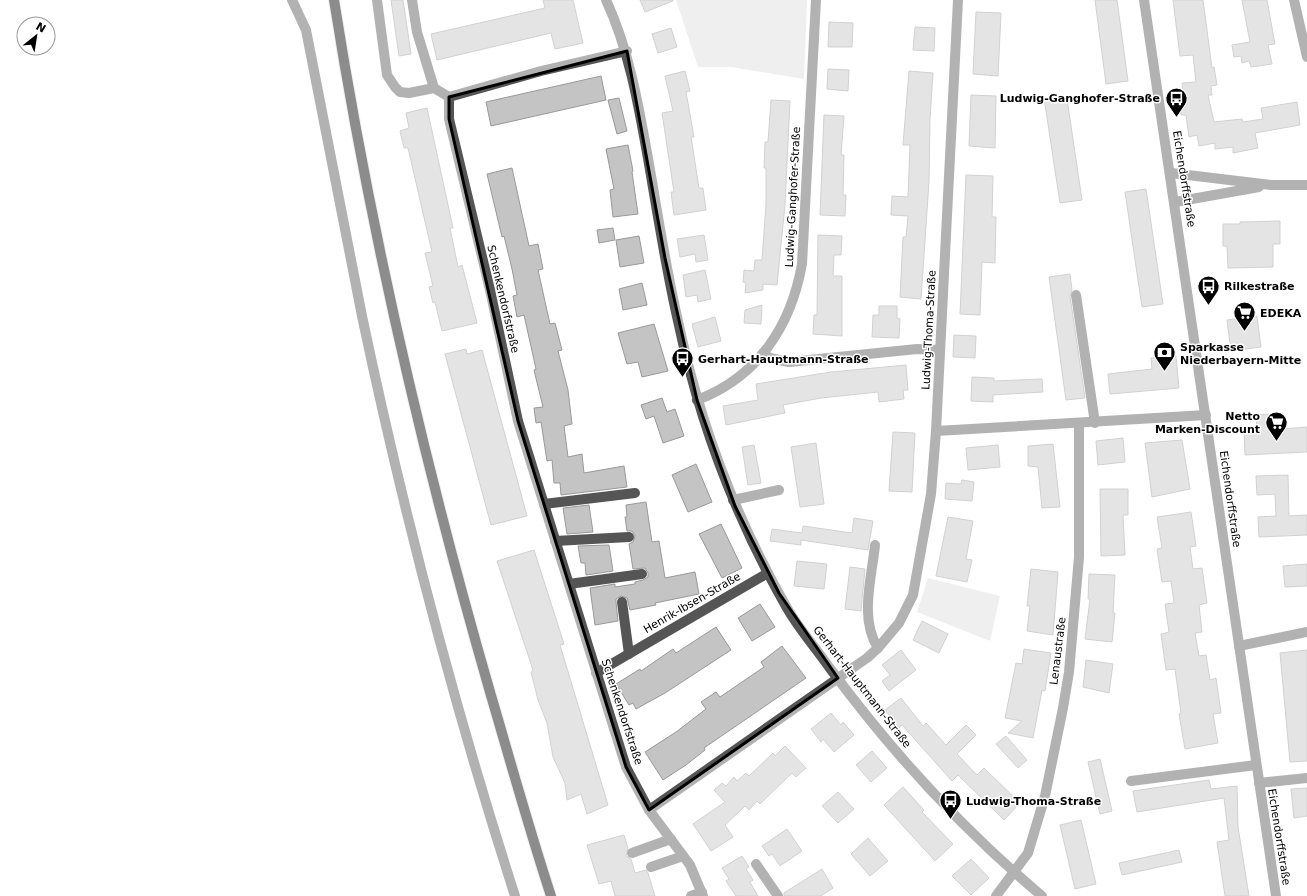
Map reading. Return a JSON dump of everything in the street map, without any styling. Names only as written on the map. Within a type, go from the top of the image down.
[{"type":"main road","points":[[334,0],[377,246],[417,421],[464,602],[551,896]]},
{"type":"street","points":[[292,0],[306,30],[363,316],[404,500],[448,668],[515,896]]},
{"type":"street","points":[[378,0],[387,75],[400,92],[409,93],[434,88]]},
{"type":"street","points":[[412,0],[417,32],[434,88],[449,97],[541,71],[627,51]]},
{"type":"street","name":"Gerhart-Hauptmann-Straße","points":[[606,0],[627,51],[642,122],[666,265],[697,400],[733,500],[768,573],[788,611],[888,743],[929,788],[1015,873],[1042,896]]},
{"type":"street","name":"Ludwig-Ganghofer-Straße","points":[[697,400],[719,390],[763,354],[785,321],[794,301],[802,264],[816,0]]},
{"type":"street","name":"Ludwig-Thoma-Straße","points":[[649,810],[838,678],[878,648],[899,622],[913,595],[917,580],[931,494],[936,431],[958,0]]},
{"type":"street","name":"Eichendorffstraße","points":[[1144,0],[1171,173],[1276,896]]},
{"type":"street","points":[[1294,0],[1307,57]]},
{"type":"street","name":"Schenkendorfstraße","points":[[449,97],[449,119],[490,290],[518,421],[626,767],[649,810],[690,865],[703,894],[691,896]]},
{"type":"street","points":[[1171,173],[1271,185],[1307,185]]},
{"type":"street","points":[[1175,202],[1271,185]]},
{"type":"street","points":[[1076,295],[1095,422]]},
{"type":"street","points":[[763,354],[770,358],[789,362],[917,349],[940,350]]},
{"type":"street","points":[[936,431],[1080,424],[1206,415]]},
{"type":"street","name":"Lenaustraße","points":[[996,896],[1015,873],[1028,853],[1045,796],[1068,672],[1080,557],[1080,424]]},
{"type":"street","points":[[733,500],[779,490]]},
{"type":"street","points":[[544,504],[635,493]]},
{"type":"street","points":[[555,541],[629,537]]},
{"type":"street","points":[[875,545],[868,614],[872,639],[878,648]]},
{"type":"street","name":"Henrik-Ibsen-Straße","points":[[596,673],[768,573]]},
{"type":"street","points":[[568,584],[642,574]]},
{"type":"street","name":"Henrik-Ibsen-Straße","points":[[622,602],[629,654]]},
{"type":"street","points":[[1239,646],[1307,632]]},
{"type":"street","points":[[1132,781],[1256,765]]},
{"type":"street","name":"Eichendorffstraße","points":[[1259,782],[1307,778]]},
{"type":"street","points":[[632,853],[671,839]]},
{"type":"street","points":[[651,867],[683,856]]},
{"type":"street","points":[[756,864],[778,896]]},
{"type":"highlighted area","points":[[627,51],[665,258],[697,400],[735,506],[779,593],[838,678],[649,810],[626,767],[518,421],[449,119],[449,97]]},
{"type":"shaded area","points":[[676,0],[807,0],[804,79],[731,67],[698,67]]},
{"type":"shaded area","points":[[928,578],[1000,596],[990,641],[917,612]]},
{"type":"building","points":[[391,0],[403,0],[411,54],[399,56]]},
{"type":"building","points":[[543,0],[573,0],[583,43],[555,49],[551,33],[437,60],[431,34],[545,8]]},
{"type":"building","points":[[640,0],[673,0],[673,1],[645,12]]},
{"type":"building","points":[[1095,0],[1117,0],[1128,81],[1106,84]]},
{"type":"building","points":[[1173,0],[1203,0],[1212,68],[1214,67],[1217,85],[1211,86],[1212,95],[1208,95],[1214,122],[1242,119],[1243,122],[1263,119],[1261,108],[1297,102],[1300,125],[1255,133],[1258,148],[1233,153],[1233,147],[1215,149],[1215,143],[1199,146],[1197,135],[1189,137],[1186,115],[1181,115],[1178,94],[1183,93],[1182,83],[1196,82],[1193,55],[1180,56]]},
{"type":"building","points":[[1242,0],[1267,0],[1275,44],[1268,45],[1272,64],[1251,67],[1249,61],[1242,63],[1241,56],[1234,57],[1232,45],[1250,42]]},
{"type":"building","points":[[976,12],[1001,13],[998,76],[973,74]]},
{"type":"building","points":[[829,22],[853,23],[852,47],[828,47]]},
{"type":"building","points":[[915,27],[935,28],[934,51],[913,50]]},
{"type":"building","points":[[671,28],[677,47],[658,53],[652,34]]},
{"type":"building","points":[[828,69],[849,70],[848,91],[827,89]]},
{"type":"building","points":[[685,71],[690,91],[686,92],[694,137],[691,137],[699,188],[703,188],[706,210],[674,215],[671,192],[674,192],[662,113],[673,111],[665,76]]},
{"type":"building","points":[[909,71],[933,73],[930,119],[929,182],[921,299],[900,297],[903,237],[906,237],[908,216],[891,215],[892,196],[908,197],[910,145],[903,145]]},
{"type":"building","points":[[601,76],[606,100],[491,126],[486,102]]},
{"type":"building","points":[[971,95],[996,96],[995,148],[969,146]]},
{"type":"building","points":[[619,98],[627,131],[617,134],[608,100]]},
{"type":"building","points":[[1044,98],[1067,99],[1082,200],[1060,203]]},
{"type":"building","points":[[771,100],[790,101],[785,205],[777,285],[763,284],[763,290],[745,293],[746,283],[743,282],[744,270],[754,271],[755,260],[762,260],[766,204],[766,168],[764,168],[765,142],[768,142]]},
{"type":"building","points":[[427,108],[453,228],[450,228],[458,267],[462,265],[477,323],[442,331],[435,302],[433,303],[429,287],[433,286],[425,253],[432,252],[408,148],[404,148],[400,131],[409,128],[406,113]]},
{"type":"building","points":[[824,115],[844,116],[841,155],[844,155],[843,195],[846,195],[845,216],[820,215]]},
{"type":"building","points":[[628,145],[633,171],[638,214],[613,217],[610,190],[614,189],[606,149]]},
{"type":"building","points":[[512,168],[529,246],[538,244],[543,269],[538,270],[550,324],[555,323],[562,350],[558,351],[568,390],[572,424],[564,426],[568,457],[582,454],[584,473],[624,466],[627,487],[561,495],[560,483],[554,483],[552,460],[547,461],[541,422],[536,423],[534,408],[543,407],[534,370],[536,369],[524,315],[517,317],[513,296],[517,295],[512,269],[504,236],[502,237],[487,174]]},
{"type":"building","points":[[966,175],[993,176],[992,217],[996,217],[995,263],[982,262],[980,315],[960,314]]},
{"type":"building","points":[[1146,189],[1163,304],[1142,307],[1125,192]]},
{"type":"building","points":[[1280,221],[1280,244],[1273,244],[1273,267],[1228,268],[1227,246],[1223,246],[1223,224]]},
{"type":"building","points":[[613,228],[615,240],[599,243],[597,230]]},
{"type":"building","points":[[704,235],[708,260],[696,262],[695,254],[680,257],[677,239]]},
{"type":"building","points":[[818,235],[842,236],[841,255],[834,255],[833,276],[842,276],[842,336],[813,334],[814,315],[817,315]]},
{"type":"building","points":[[639,236],[644,263],[620,267],[616,240]]},
{"type":"building","points":[[705,270],[711,299],[698,302],[697,295],[686,297],[683,275]]},
{"type":"building","points":[[1070,274],[1072,290],[1070,296],[1085,398],[1066,400],[1049,277]]},
{"type":"building","points":[[642,283],[647,305],[623,310],[619,289]]},
{"type":"building","points":[[762,305],[761,324],[744,323],[745,310]]},
{"type":"building","points":[[879,306],[897,306],[897,318],[900,319],[899,338],[872,337],[873,315],[879,315]]},
{"type":"building","name":"EDEKA","points":[[1257,316],[1261,347],[1231,351],[1227,320]]},
{"type":"building","points":[[715,317],[721,341],[698,347],[692,324]]},
{"type":"building","points":[[654,324],[668,371],[642,377],[638,362],[627,364],[618,333]]},
{"type":"building","points":[[954,335],[976,336],[975,358],[953,357]]},
{"type":"building","points":[[466,349],[467,354],[482,350],[527,516],[491,525],[445,354]]},
{"type":"building","points":[[1176,356],[1179,388],[1110,394],[1108,374],[1152,369],[1151,358]]},
{"type":"building","points":[[906,365],[908,390],[903,390],[904,399],[879,402],[878,392],[821,398],[783,405],[785,413],[726,425],[723,406],[758,400],[756,384],[831,372]]},
{"type":"building","points":[[972,377],[994,378],[994,381],[1042,379],[1043,392],[993,395],[993,402],[971,401]]},
{"type":"building","points":[[662,398],[667,412],[675,409],[684,436],[663,443],[654,416],[646,419],[641,405]]},
{"type":"building","name":"Netto Marken-Discount","points":[[1269,414],[1269,430],[1307,427],[1307,452],[1245,455],[1244,431],[1257,431],[1256,415]]},
{"type":"building","points":[[893,432],[915,433],[912,492],[889,491]]},
{"type":"building","points":[[1123,438],[1125,462],[1098,465],[1096,441]]},
{"type":"building","points":[[1182,440],[1190,489],[1152,497],[1145,443]]},
{"type":"building","points":[[816,443],[824,504],[800,507],[791,447]]},
{"type":"building","points":[[1053,444],[1060,507],[1042,508],[1038,467],[1028,466],[1028,446]]},
{"type":"building","points":[[754,445],[761,483],[748,485],[742,447]]},
{"type":"building","points":[[998,445],[1000,467],[968,470],[966,448]]},
{"type":"building","points":[[696,464],[712,502],[688,512],[672,475]]},
{"type":"building","points":[[1288,475],[1289,516],[1307,515],[1307,535],[1259,537],[1258,517],[1276,516],[1275,494],[1257,495],[1256,476]]},
{"type":"building","points":[[962,480],[974,482],[972,501],[945,499],[946,483],[961,484]]},
{"type":"building","points":[[1100,489],[1128,489],[1128,515],[1123,515],[1125,555],[1101,556]]},
{"type":"building","points":[[646,502],[652,542],[659,541],[665,578],[695,572],[699,594],[630,610],[627,598],[621,596],[616,599],[618,621],[595,625],[590,588],[615,584],[615,587],[635,584],[635,582],[648,577],[648,573],[645,568],[633,569],[629,544],[633,542],[635,536],[632,531],[627,531],[625,517],[627,517],[626,505]]},
{"type":"building","points":[[589,505],[593,532],[567,534],[563,508]]},
{"type":"building","points":[[1191,512],[1196,546],[1190,547],[1193,569],[1202,568],[1207,603],[1199,605],[1202,632],[1195,633],[1199,656],[1206,655],[1210,680],[1216,678],[1221,713],[1213,714],[1218,743],[1185,749],[1179,714],[1181,713],[1175,669],[1166,670],[1161,634],[1169,632],[1165,604],[1174,603],[1171,581],[1162,582],[1157,549],[1162,548],[1157,517]]},
{"type":"building","points":[[948,517],[973,521],[966,559],[972,560],[967,582],[936,576]]},
{"type":"building","points":[[854,518],[873,521],[868,550],[801,540],[801,545],[770,541],[772,529],[802,533],[803,526],[852,533]]},
{"type":"building","points":[[721,524],[742,568],[722,578],[699,534]]},
{"type":"building","points":[[609,545],[613,571],[586,575],[585,563],[581,563],[578,546]]},
{"type":"building","points":[[534,550],[564,644],[560,645],[608,805],[587,814],[581,794],[567,800],[565,783],[553,757],[547,723],[538,700],[531,672],[533,670],[497,561]]},
{"type":"building","points":[[797,561],[827,564],[824,589],[794,586]]},
{"type":"building","points":[[1307,564],[1307,586],[1285,587],[1283,566]]},
{"type":"building","points":[[850,567],[865,569],[861,611],[845,609]]},
{"type":"building","points":[[1031,569],[1058,572],[1053,635],[1027,631],[1030,606],[1027,606]]},
{"type":"building","points":[[1089,574],[1115,575],[1113,613],[1115,613],[1112,642],[1085,639],[1090,599],[1088,599]]},
{"type":"building","points":[[760,604],[775,627],[752,641],[738,618]]},
{"type":"building","points":[[922,621],[948,634],[939,653],[913,640]]},
{"type":"building","points":[[716,627],[731,650],[665,693],[636,709],[633,703],[629,705],[616,684],[640,669],[641,671],[673,649],[676,653]]},
{"type":"building","points":[[782,646],[806,678],[704,748],[705,750],[686,765],[663,780],[645,752],[676,732],[706,709],[701,702],[716,692],[720,697],[764,667],[761,662]]},
{"type":"building","points":[[1024,649],[1051,653],[1045,691],[1042,690],[1033,738],[1008,733],[1022,721],[1005,718],[1016,663],[1022,664]]},
{"type":"building","points":[[901,650],[916,670],[889,691],[882,681],[890,675],[882,665]]},
{"type":"building","points":[[1307,650],[1307,761],[1290,762],[1280,653]]},
{"type":"building","points":[[1086,660],[1113,664],[1109,693],[1083,687]]},
{"type":"building","points":[[901,698],[923,726],[926,723],[946,745],[966,725],[976,735],[957,754],[977,775],[984,768],[1020,803],[1004,820],[958,775],[952,781],[902,725],[899,728],[885,710]]},
{"type":"building","points":[[831,713],[841,725],[843,722],[854,735],[834,752],[823,739],[821,742],[811,729]]},
{"type":"building","points":[[1006,736],[1027,760],[1018,768],[996,744]]},
{"type":"building","points":[[785,746],[806,768],[796,777],[792,773],[760,804],[757,801],[749,810],[745,806],[725,825],[733,837],[711,851],[693,824],[725,802],[714,790],[722,783],[726,786],[734,777],[737,781],[746,773],[749,776],[773,753],[775,756]]},
{"type":"building","points":[[872,751],[887,768],[871,782],[856,765]]},
{"type":"building","points":[[1100,759],[1112,811],[1100,814],[1088,762]]},
{"type":"building","points":[[1209,780],[1211,789],[1237,786],[1238,827],[1249,896],[1225,896],[1217,842],[1229,840],[1224,798],[1137,812],[1133,791]]},
{"type":"building","points":[[903,787],[924,810],[922,812],[953,844],[935,861],[884,805]]},
{"type":"building","points":[[1307,788],[1307,816],[1294,818],[1291,789]]},
{"type":"building","points":[[838,792],[854,809],[838,823],[822,806]]},
{"type":"building","points":[[1081,820],[1096,884],[1075,889],[1060,825]]},
{"type":"building","points":[[787,829],[802,851],[780,866],[772,854],[769,856],[762,846]]},
{"type":"building","points":[[624,835],[628,848],[626,856],[631,859],[635,873],[646,870],[655,896],[615,896],[611,881],[599,884],[587,845]]},
{"type":"building","points":[[868,838],[888,861],[870,876],[851,854]]},
{"type":"building","points":[[1179,850],[1182,862],[1122,875],[1119,863]]},
{"type":"building","points":[[742,856],[749,867],[746,869],[753,880],[750,882],[758,896],[736,896],[726,881],[729,879],[722,868]]},
{"type":"building","points":[[971,859],[989,878],[971,895],[952,876]]},
{"type":"building","points":[[822,869],[833,888],[821,896],[784,896],[784,893]]},
{"type":"place","name":"Ludwig-Ganghofer-Straße","points":[[1176,118]]},
{"type":"place","name":"Rilkestraße","points":[[1208,306]]},
{"type":"place","name":"EDEKA","points":[[1244,332]]},
{"type":"place","name":"Sparkasse Niederbayern-Mitte","points":[[1165,372]]},
{"type":"place","name":"Gerhart-Hauptmann-Straße","points":[[683,378]]},
{"type":"place","name":"Netto Marken-Discount","points":[[1276,442]]},
{"type":"place","name":"Ludwig-Thoma-Straße","points":[[951,820]]}]
